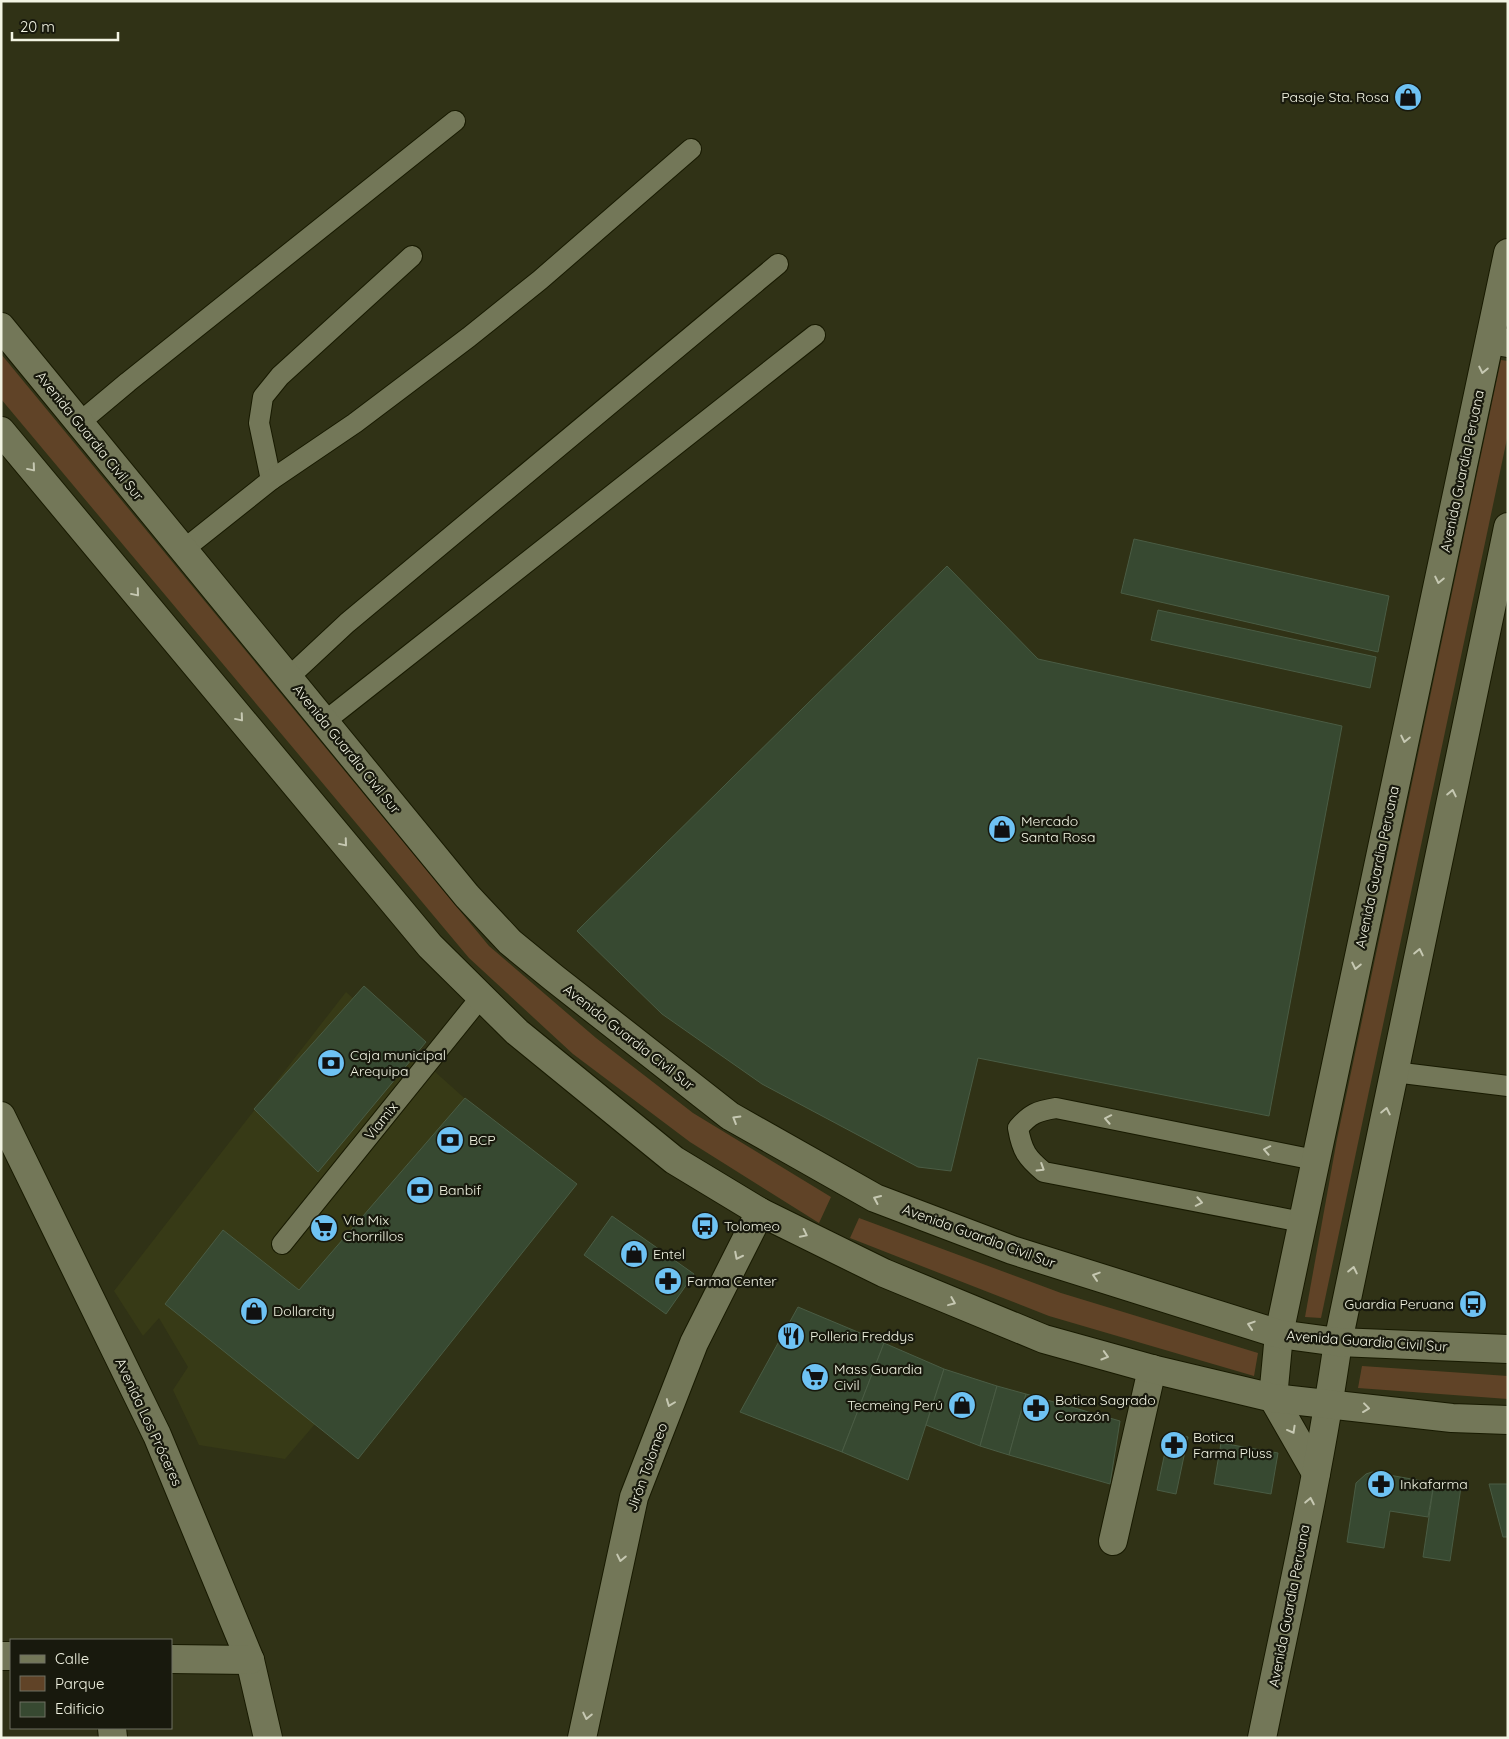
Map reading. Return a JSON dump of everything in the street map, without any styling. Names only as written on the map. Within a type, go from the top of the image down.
[{"type":"street","name":"Avenida Guardia Peruana","points":[[1274,1398],[1278,1334],[1315,1160],[1499,342],[1508,253]]},
{"type":"street","name":"Avenida Guardia Civil Sur","points":[[1,327],[466,896],[510,942],[730,1116],[875,1198],[1012,1250],[1278,1334],[1338,1342],[1508,1349]]},
{"type":"street","points":[[1,431],[430,946],[517,1032],[674,1160],[760,1212],[898,1280],[1044,1339],[1152,1369],[1274,1398],[1452,1418],[1508,1420]]},
{"type":"street","name":"Avenida Guardia Peruana","points":[[1262,1738],[1316,1473],[1338,1342],[1394,1072],[1502,583],[1508,527]]},
{"type":"street","name":"Avenida Los Próceres","points":[[1,1116],[157,1435],[250,1660],[268,1738]]},
{"type":"street","name":"Jirón Tolomeo","points":[[582,1738],[634,1497],[694,1343],[760,1212]]},
{"type":"street","points":[[1113,1541],[1152,1369]]},
{"type":"street","points":[[1274,1398],[1316,1473]]},
{"type":"street","points":[[172,1659],[250,1660]]},
{"type":"lane","points":[[79,423],[455,121]]},
{"type":"lane","points":[[183,550],[271,480],[355,423],[468,337],[540,280],[691,149]]},
{"type":"lane","points":[[271,480],[259,423],[263,397],[280,376],[412,256]]},
{"type":"lane","points":[[288,678],[347,622],[778,264]]},
{"type":"lane","points":[[324,722],[815,335]]},
{"type":"lane","name":"Viamix","points":[[282,1244],[481,997]]},
{"type":"lane","points":[[1394,1072],[1508,1086]]},
{"type":"lane","points":[[1302,1222],[1044,1172],[1029,1159],[1021,1145],[1018,1128],[1028,1117],[1042,1110],[1056,1108],[1315,1160]]},
{"type":"shaded area","name":"Vía Mix Chorrillos","points":[[346,992],[538,1164],[285,1459],[199,1445],[173,1390],[188,1367],[159,1318],[143,1336],[114,1291]]},
{"type":"green space","points":[[1,354],[489,946],[596,1038],[693,1113],[831,1197],[819,1223],[690,1142],[573,1054],[469,958],[1,399]]},
{"type":"green space","points":[[1501,360],[1508,361],[1508,434],[1321,1318],[1305,1317],[1337,1139]]},
{"type":"green space","points":[[859,1218],[1061,1293],[1258,1353],[1254,1376],[1049,1316],[850,1238]]},
{"type":"green space","points":[[1362,1366],[1508,1376],[1508,1399],[1358,1388]]},
{"type":"building","points":[[1134,539],[1389,596],[1378,652],[1121,593]]},
{"type":"building","name":"Mercado Santa Rosa","points":[[947,566],[1038,659],[1342,726],[1269,1116],[978,1058],[951,1171],[918,1167],[762,1084],[662,1014],[577,931]]},
{"type":"building","points":[[1158,610],[1376,657],[1370,688],[1151,640]]},
{"type":"building","points":[[364,986],[426,1042],[318,1172],[254,1109]]},
{"type":"building","points":[[465,1098],[577,1184],[358,1459],[165,1304],[223,1230],[299,1290]]},
{"type":"building","points":[[612,1216],[694,1274],[666,1314],[584,1255]]},
{"type":"building","name":"Mass Guardia Civil","points":[[798,1307],[884,1343],[842,1452],[740,1412]]},
{"type":"building","points":[[884,1343],[944,1369],[908,1480],[842,1452]]},
{"type":"building","name":"Tecmeing Perú","points":[[944,1369],[997,1386],[980,1446],[926,1425]]},
{"type":"building","points":[[997,1386],[1026,1394],[1009,1455],[980,1446]]},
{"type":"building","points":[[1026,1394],[1120,1421],[1110,1484],[1009,1455]]},
{"type":"building","points":[[1169,1433],[1188,1437],[1176,1494],[1157,1490]]},
{"type":"building","points":[[1221,1443],[1278,1453],[1271,1494],[1214,1484]]},
{"type":"building","points":[[1372,1472],[1434,1483],[1428,1517],[1390,1511],[1384,1548],[1347,1542],[1356,1483],[1366,1474]]},
{"type":"building","points":[[1434,1483],[1461,1487],[1450,1561],[1423,1557]]},
{"type":"building","points":[[1489,1484],[1508,1484],[1508,1537],[1503,1537]]},
{"type":"place","name":"Pasaje Sta. Rosa","points":[[1408,97]]},
{"type":"place","name":"Mercado Santa Rosa","points":[[1002,829]]},
{"type":"place","name":"Caja municipal Arequipa","points":[[331,1063]]},
{"type":"place","name":"BCP","points":[[450,1140]]},
{"type":"place","name":"Banbif","points":[[420,1190]]},
{"type":"place","name":"Tolomeo","points":[[705,1226]]},
{"type":"place","name":"Vía Mix Chorrillos","points":[[324,1228]]},
{"type":"place","name":"Entel","points":[[634,1254]]},
{"type":"place","name":"Farma Center","points":[[668,1281]]},
{"type":"place","name":"Guardia Peruana","points":[[1473,1304]]},
{"type":"place","name":"Dollarcity","points":[[254,1311]]},
{"type":"place","name":"Polleria Freddys","points":[[791,1336]]},
{"type":"place","name":"Mass Guardia Civil","points":[[815,1377]]},
{"type":"place","name":"Tecmeing Perú","points":[[962,1405]]},
{"type":"place","name":"Botica Sagrado Corazón","points":[[1036,1408]]},
{"type":"place","name":"Botica Farma Pluss","points":[[1174,1445]]},
{"type":"place","name":"Inkafarma","points":[[1381,1484]]}]
